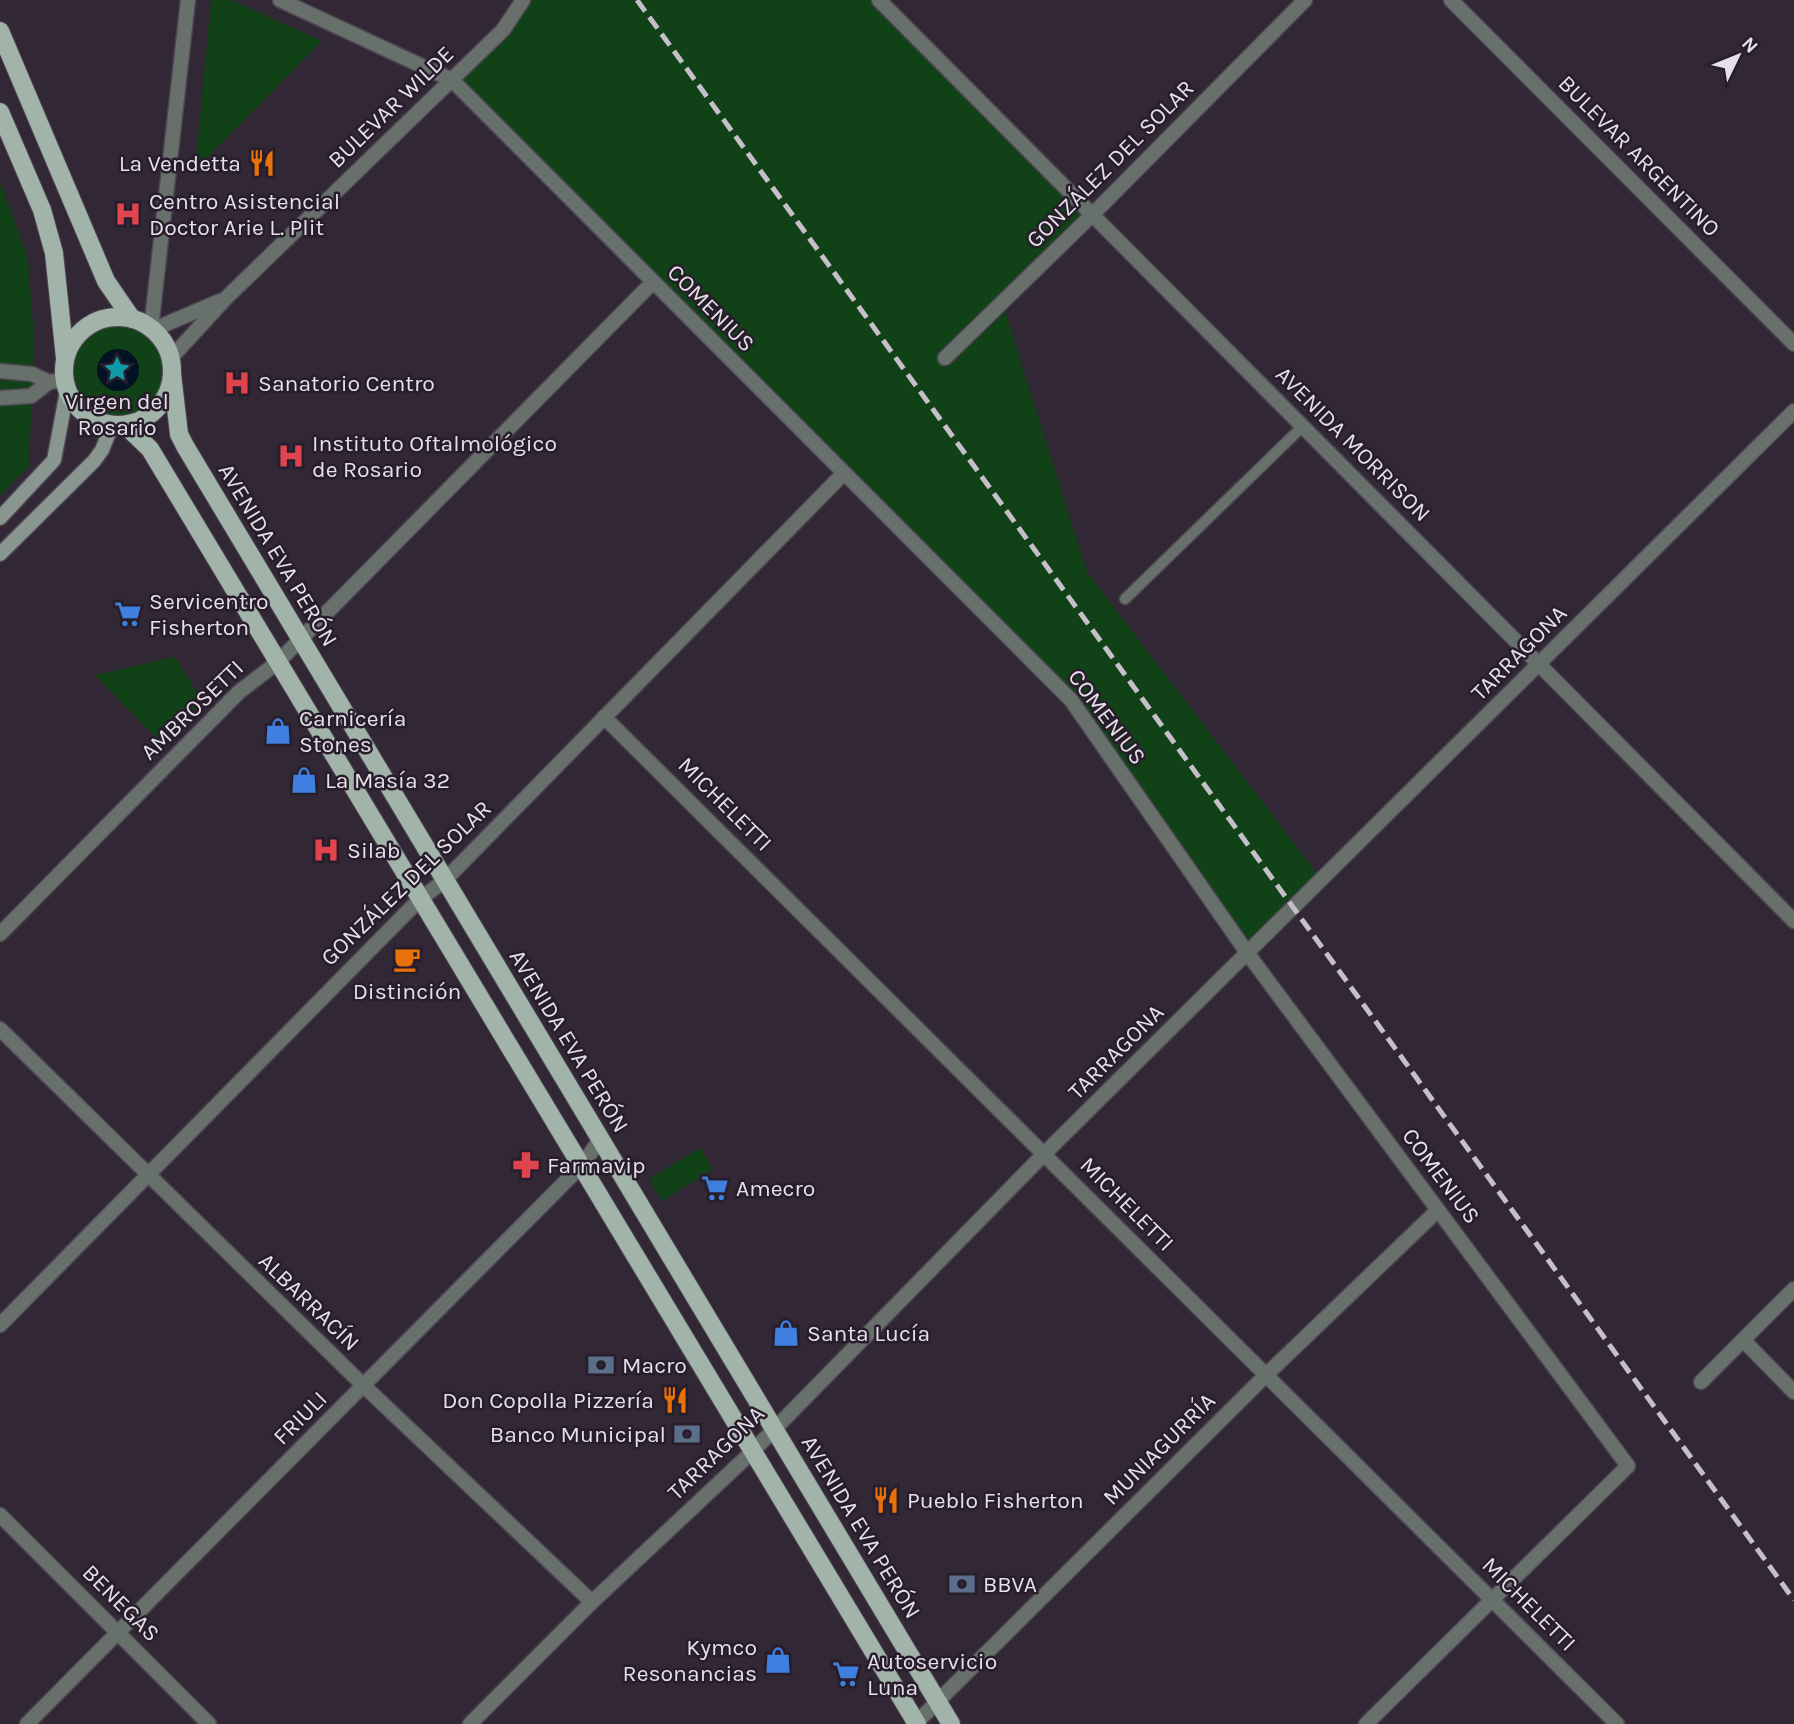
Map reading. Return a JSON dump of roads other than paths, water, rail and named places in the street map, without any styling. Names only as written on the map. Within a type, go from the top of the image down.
[{"type":"main road","points":[[0,31],[106,281],[132,319]]},
{"type":"main road","points":[[0,112],[42,210],[51,242],[65,358]]},
{"type":"main road","points":[[0,518],[54,460],[60,385],[65,358],[72,341],[86,327],[116,317],[132,319],[152,329],[164,343],[171,367],[168,393],[158,408],[143,420],[119,425],[92,419],[75,405],[60,385]]},
{"type":"main road","name":"AVENIDA EVA PERÓN","points":[[171,367],[179,434],[444,881],[951,1724]]},
{"type":"main road","points":[[0,554],[94,461],[119,425]]},
{"type":"main road","points":[[119,425],[150,449],[916,1724]]},
{"type":"street","points":[[152,329],[188,0]]},
{"type":"street","points":[[280,0],[452,80]]},
{"type":"street","name":"BULEVAR WILDE","points":[[171,367],[225,299],[503,30],[523,0]]},
{"type":"street","name":"AVENIDA MORRISON","points":[[879,0],[1794,921]]},
{"type":"street","name":"GONZÁLEZ DEL SOLAR","points":[[945,358],[1093,215],[1306,0]]},
{"type":"street","name":"BULEVAR ARGENTINO","points":[[1451,0],[1794,344]]},
{"type":"street","name":"COMENIUS","points":[[452,80],[1070,700],[1248,954],[1628,1466],[1493,1600]]},
{"type":"street","name":"AMBROSETTI","points":[[0,934],[239,692],[278,662],[653,282]]},
{"type":"street","name":"BULEVAR WILDE","points":[[152,329],[225,299]]},
{"type":"street","points":[[0,372],[32,374],[60,385]]},
{"type":"street","points":[[0,398],[31,396],[60,385]]},
{"type":"street","name":"TARRAGONA","points":[[470,1724],[592,1602],[753,1451],[1044,1154],[1794,411]]},
{"type":"street","name":"GONZÁLEZ DEL SOLAR","points":[[0,1325],[145,1174],[419,900],[444,881],[844,473]]},
{"type":"street","name":"MICHELETTI","points":[[604,717],[1617,1724]]},
{"type":"street","name":"ALBARRACÍN","points":[[0,1029],[364,1386],[592,1602]]},
{"type":"street","name":"FRIULI","points":[[27,1724],[581,1166],[600,1140]]},
{"type":"street","name":"MUNIAGURRÍA","points":[[916,1724],[1266,1375],[1438,1210]]},
{"type":"street","points":[[1701,1382],[1794,1289]]},
{"type":"street","points":[[1744,1339],[1794,1392]]},
{"type":"street","name":"BENEGAS","points":[[0,1515],[209,1724]]},
{"type":"street","points":[[1366,1724],[1493,1600]]},
{"type":"lane","points":[[1125,598],[1303,426]]},
{"type":"water","points":[[118,349],[133,355],[139,370],[133,385],[118,391],[103,385],[97,370],[103,355]]},
{"type":"railway","points":[[637,0],[1794,1600]]},
{"type":"place","name":"La Vendetta","points":[[262,163]]},
{"type":"place","name":"Centro Asistencial Doctor Arie L. Plit","points":[[128,214]]},
{"type":"place","name":"Virgen del Rosario","points":[[117,369]]},
{"type":"place","name":"Sanatorio Centro","points":[[237,383]]},
{"type":"place","name":"Instituto Oftalmológico de Rosario","points":[[291,456]]},
{"type":"place","name":"Servicentro Fisherton","points":[[128,614]]},
{"type":"place","name":"Carnicería Stones","points":[[278,731]]},
{"type":"place","name":"La Masía 32","points":[[304,780]]},
{"type":"place","name":"Silab","points":[[326,850]]},
{"type":"place","name":"Distinción","points":[[407,959]]},
{"type":"place","name":"Farmavip","points":[[526,1165]]},
{"type":"place","name":"Amecro","points":[[715,1188]]},
{"type":"place","name":"Santa Lucía","points":[[786,1333]]},
{"type":"place","name":"Macro","points":[[601,1365]]},
{"type":"place","name":"Don Copolla Pizzería","points":[[675,1400]]},
{"type":"place","name":"Banco Municipal","points":[[687,1434]]},
{"type":"place","name":"Pueblo Fisherton","points":[[886,1500]]},
{"type":"place","name":"BBVA","points":[[962,1584]]},
{"type":"place","name":"Kymco Resonancias","points":[[778,1660]]},
{"type":"place","name":"Autoservicio Luna","points":[[846,1674]]}]
